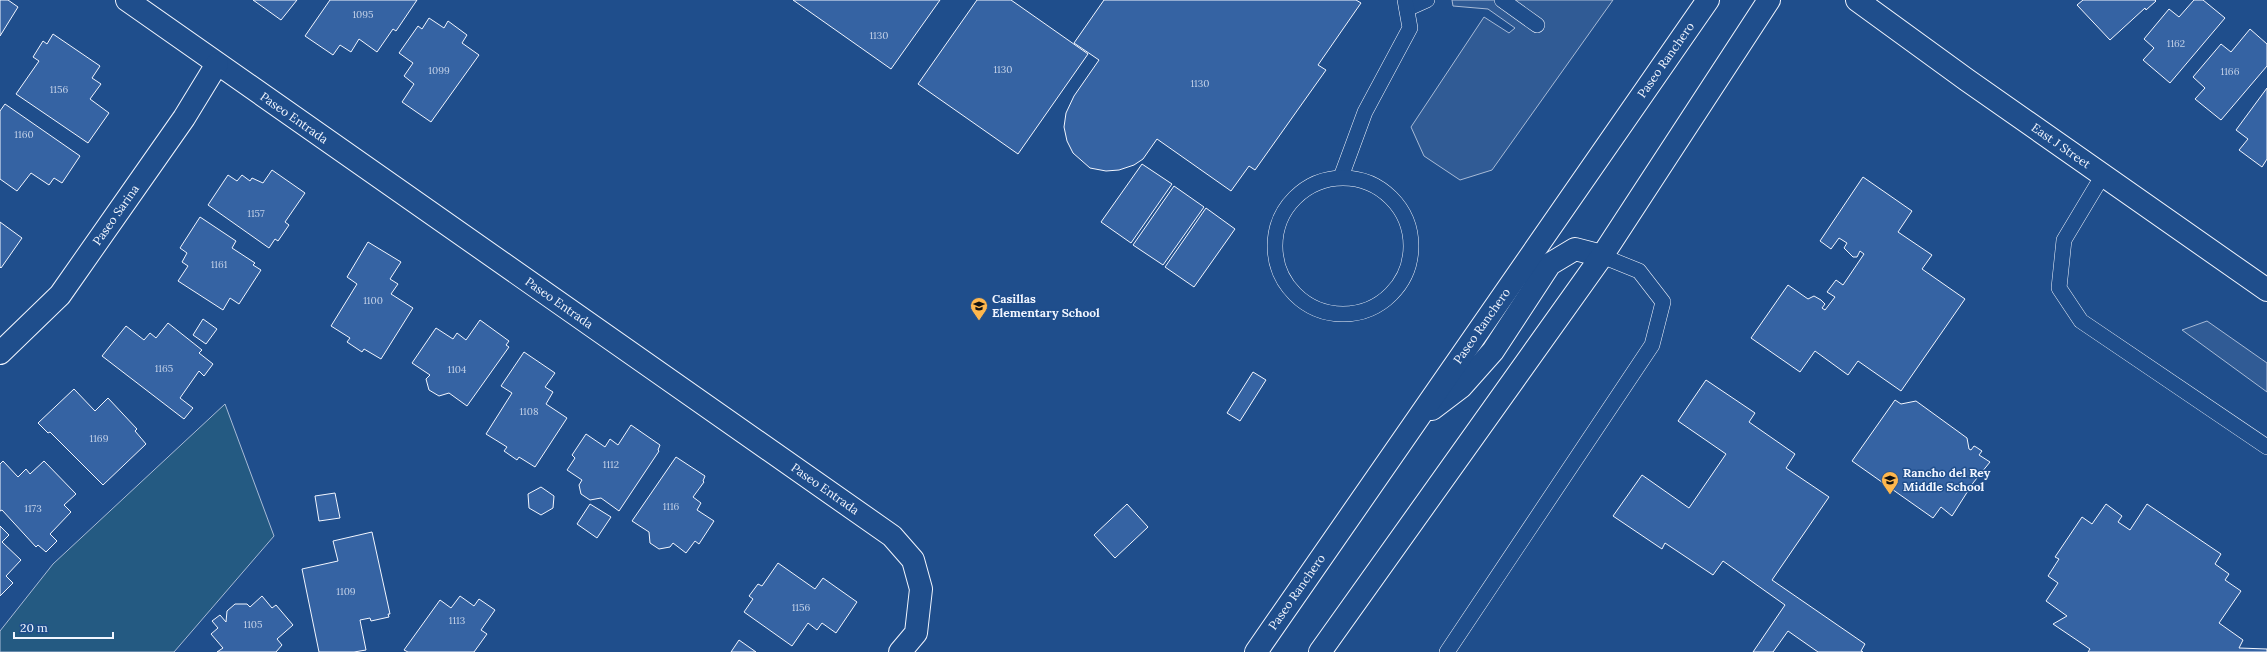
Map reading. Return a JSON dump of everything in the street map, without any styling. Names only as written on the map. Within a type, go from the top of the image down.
[{"type":"street","name":"Paseo Entrada","points":[[127,0],[892,536],[913,560],[921,589],[916,633],[903,648]]},
{"type":"street","name":"Paseo Ranchero","points":[[1256,652],[1708,0]]},
{"type":"street","points":[[1320,652],[1602,256],[1769,0]]},
{"type":"street","name":"East J Street","points":[[1857,0],[2267,290]]},
{"type":"street","name":"Paseo Sarina","points":[[0,353],[60,295],[184,118],[217,64]]},
{"type":"street","points":[[1417,420],[1461,387],[1493,352],[1550,264],[1575,249],[1602,256]]},
{"type":"lane","points":[[1341,177],[1365,112],[1410,28],[1406,5],[1428,0]]},
{"type":"lane","points":[[1502,0],[1537,25]]},
{"type":"lane","points":[[2103,175],[2064,240],[2059,288],[2081,321],[2267,447]]},
{"type":"lane","points":[[1341,177],[1364,181],[1385,192],[1401,210],[1410,232],[1411,256],[1403,278],[1388,297],[1368,309],[1345,314],[1324,311],[1304,302],[1289,287],[1278,268],[1275,247],[1277,226],[1286,206],[1301,191],[1320,181],[1341,177]]},
{"type":"lane","points":[[1447,652],[1652,345],[1662,302],[1639,272],[1602,256]]},
{"type":"shaded area","points":[[1452,0],[1613,0],[1492,170],[1460,180],[1424,156],[1411,127],[1484,17],[1509,33],[1515,28],[1488,9],[1453,6]]},
{"type":"shaded area","points":[[2207,321],[2267,363],[2267,392],[2182,330]]},
{"type":"shaded area","points":[[225,404],[274,536],[174,652],[0,652],[0,631],[53,564]]},
{"type":"building","points":[[0,0],[8,0],[18,7],[0,36]]},
{"type":"building","points":[[253,0],[297,0],[281,20]]},
{"type":"building","points":[[330,0],[417,0],[396,31],[393,29],[377,52],[359,39],[351,52],[340,45],[333,55],[305,36]]},
{"type":"building","points":[[793,0],[940,0],[891,69]]},
{"type":"building","points":[[977,0],[1011,0],[1088,54],[1018,154],[918,84]]},
{"type":"building","points":[[1104,0],[1356,0],[1361,3],[1318,65],[1326,70],[1255,170],[1249,166],[1231,191],[1157,139],[1143,159],[1134,165],[1119,170],[1106,171],[1090,168],[1073,153],[1067,141],[1064,127],[1066,113],[1074,96],[1099,60],[1074,43]]},
{"type":"building","points":[[2083,0],[2156,1],[2146,10],[2145,8],[2110,40],[2077,5]]},
{"type":"building","points":[[2194,0],[2203,0],[2225,18],[2170,83],[2143,60],[2154,48],[2144,39],[2169,9],[2179,17]]},
{"type":"building","points":[[429,18],[444,28],[448,21],[467,35],[462,43],[479,55],[431,122],[402,102],[414,84],[404,76],[413,63],[399,53],[418,26],[422,29]]},
{"type":"building","points":[[2250,29],[2267,44],[2267,66],[2221,120],[2195,99],[2205,88],[2193,77],[2221,44],[2231,52]]},
{"type":"building","points":[[53,34],[100,66],[92,78],[101,84],[90,99],[109,113],[88,143],[16,94],[39,61],[33,57],[43,41],[47,44]]},
{"type":"building","points":[[2267,88],[2267,159],[2262,167],[2239,150],[2248,139],[2236,130]]},
{"type":"building","points":[[5,104],[80,156],[62,183],[54,178],[49,185],[31,173],[17,191],[0,179],[0,111]]},
{"type":"building","points":[[1142,164],[1172,184],[1131,243],[1101,222]]},
{"type":"building","points":[[272,170],[305,193],[285,222],[289,225],[278,241],[275,239],[269,248],[208,205],[228,175],[237,181],[242,175],[250,181],[252,178],[263,183]]},
{"type":"building","points":[[1863,177],[1912,211],[1898,232],[1932,255],[1922,269],[1965,299],[1901,391],[1858,361],[1848,375],[1815,351],[1800,372],[1751,338],[1788,285],[1808,299],[1814,296],[1821,300],[1825,304],[1822,308],[1825,310],[1835,297],[1827,292],[1836,280],[1843,285],[1864,254],[1860,251],[1857,257],[1853,257],[1844,248],[1847,243],[1839,238],[1831,249],[1820,241]]},
{"type":"building","points":[[1174,186],[1204,207],[1163,265],[1133,245]]},
{"type":"building","points":[[1206,208],[1235,229],[1194,287],[1165,267]]},
{"type":"building","points":[[200,217],[236,241],[232,248],[255,263],[253,265],[261,270],[239,304],[230,298],[223,310],[178,281],[188,266],[182,262],[187,253],[180,248]]},
{"type":"building","points":[[0,222],[22,238],[1,268],[0,267]]},
{"type":"building","points":[[368,242],[401,262],[390,279],[398,284],[391,294],[413,308],[381,359],[364,349],[362,352],[347,342],[350,338],[331,326],[357,284],[347,277]]},
{"type":"building","points":[[203,319],[217,329],[206,344],[193,335]]},
{"type":"building","points":[[480,320],[509,341],[506,345],[509,347],[467,406],[449,393],[439,396],[429,390],[426,379],[430,375],[412,363],[436,328],[453,339],[457,333],[466,340]]},
{"type":"building","points":[[168,323],[202,350],[199,353],[213,364],[204,376],[199,371],[180,398],[193,408],[184,419],[102,356],[126,326],[144,340],[150,333],[156,338]]},
{"type":"building","points":[[524,352],[555,373],[545,387],[553,392],[546,404],[567,418],[535,467],[519,457],[517,460],[504,451],[507,447],[486,434],[512,393],[501,386]]},
{"type":"building","points":[[1253,372],[1266,380],[1240,421],[1227,413]]},
{"type":"building","points":[[1706,380],[1755,413],[1749,422],[1795,454],[1786,468],[1829,497],[1772,580],[1865,644],[1861,651],[1863,652],[1818,652],[1788,631],[1773,652],[1753,652],[1785,605],[1723,561],[1713,575],[1665,543],[1662,549],[1613,516],[1642,475],[1689,508],[1726,454],[1678,421]]},
{"type":"building","points":[[74,389],[95,411],[108,398],[137,429],[135,431],[146,444],[103,485],[50,432],[48,433],[38,423]]},
{"type":"building","points":[[1895,400],[1901,404],[1916,401],[1967,438],[1969,449],[1971,450],[1974,446],[1976,447],[1982,451],[1979,455],[1990,462],[1973,483],[1952,516],[1941,507],[1933,518],[1852,461]]},
{"type":"building","points":[[631,425],[660,445],[659,451],[619,511],[601,498],[590,500],[581,494],[579,485],[582,480],[567,470],[575,458],[572,455],[586,434],[605,447],[610,439],[618,445]]},
{"type":"building","points":[[676,457],[705,476],[704,482],[693,497],[701,503],[697,510],[714,521],[699,544],[695,541],[686,553],[673,543],[670,547],[659,549],[650,543],[649,532],[632,521]]},
{"type":"building","points":[[3,461],[18,477],[26,469],[30,474],[44,461],[76,494],[64,505],[71,512],[50,534],[57,541],[46,552],[38,545],[36,547],[2,510],[0,511],[0,464]]},
{"type":"building","points":[[541,487],[554,496],[553,508],[541,515],[529,508],[528,494]]},
{"type":"building","points":[[335,493],[340,518],[319,521],[315,496]]},
{"type":"building","points":[[590,504],[611,517],[597,538],[577,524]]},
{"type":"building","points":[[1127,504],[1148,527],[1115,558],[1094,535]]},
{"type":"building","points":[[2106,504],[2122,516],[2118,522],[2130,530],[2147,504],[2221,554],[2215,564],[2229,574],[2225,580],[2241,591],[2219,623],[2243,640],[2239,648],[2267,649],[2267,652],[2088,652],[2090,649],[2053,624],[2067,616],[2046,601],[2058,583],[2048,576],[2059,559],[2055,557],[2082,517],[2092,524]]},
{"type":"building","points":[[0,526],[9,535],[2,542],[21,560],[6,576],[13,583],[0,596]]},
{"type":"building","points":[[372,532],[390,614],[388,614],[389,617],[371,621],[370,618],[360,620],[366,650],[354,652],[319,652],[302,569],[338,561],[333,541]]},
{"type":"building","points":[[778,563],[815,589],[823,578],[857,602],[836,633],[822,623],[817,630],[808,623],[792,646],[744,612],[753,599],[749,596],[758,584],[762,586]]},
{"type":"building","points":[[262,596],[272,608],[276,605],[293,625],[277,639],[282,645],[276,652],[217,652],[223,648],[211,634],[218,628],[212,621],[220,615],[226,622],[227,611],[235,604],[247,604],[250,607]]},
{"type":"building","points":[[460,596],[474,606],[479,599],[495,610],[481,630],[487,634],[474,652],[408,652],[404,650],[440,600],[451,608]]},
{"type":"building","points":[[739,640],[756,652],[731,652]]},
{"type":"place","name":"Casillas Elementary School","points":[[979,321]]},
{"type":"place","name":"Rancho del Rey Middle School","points":[[1890,495]]}]
